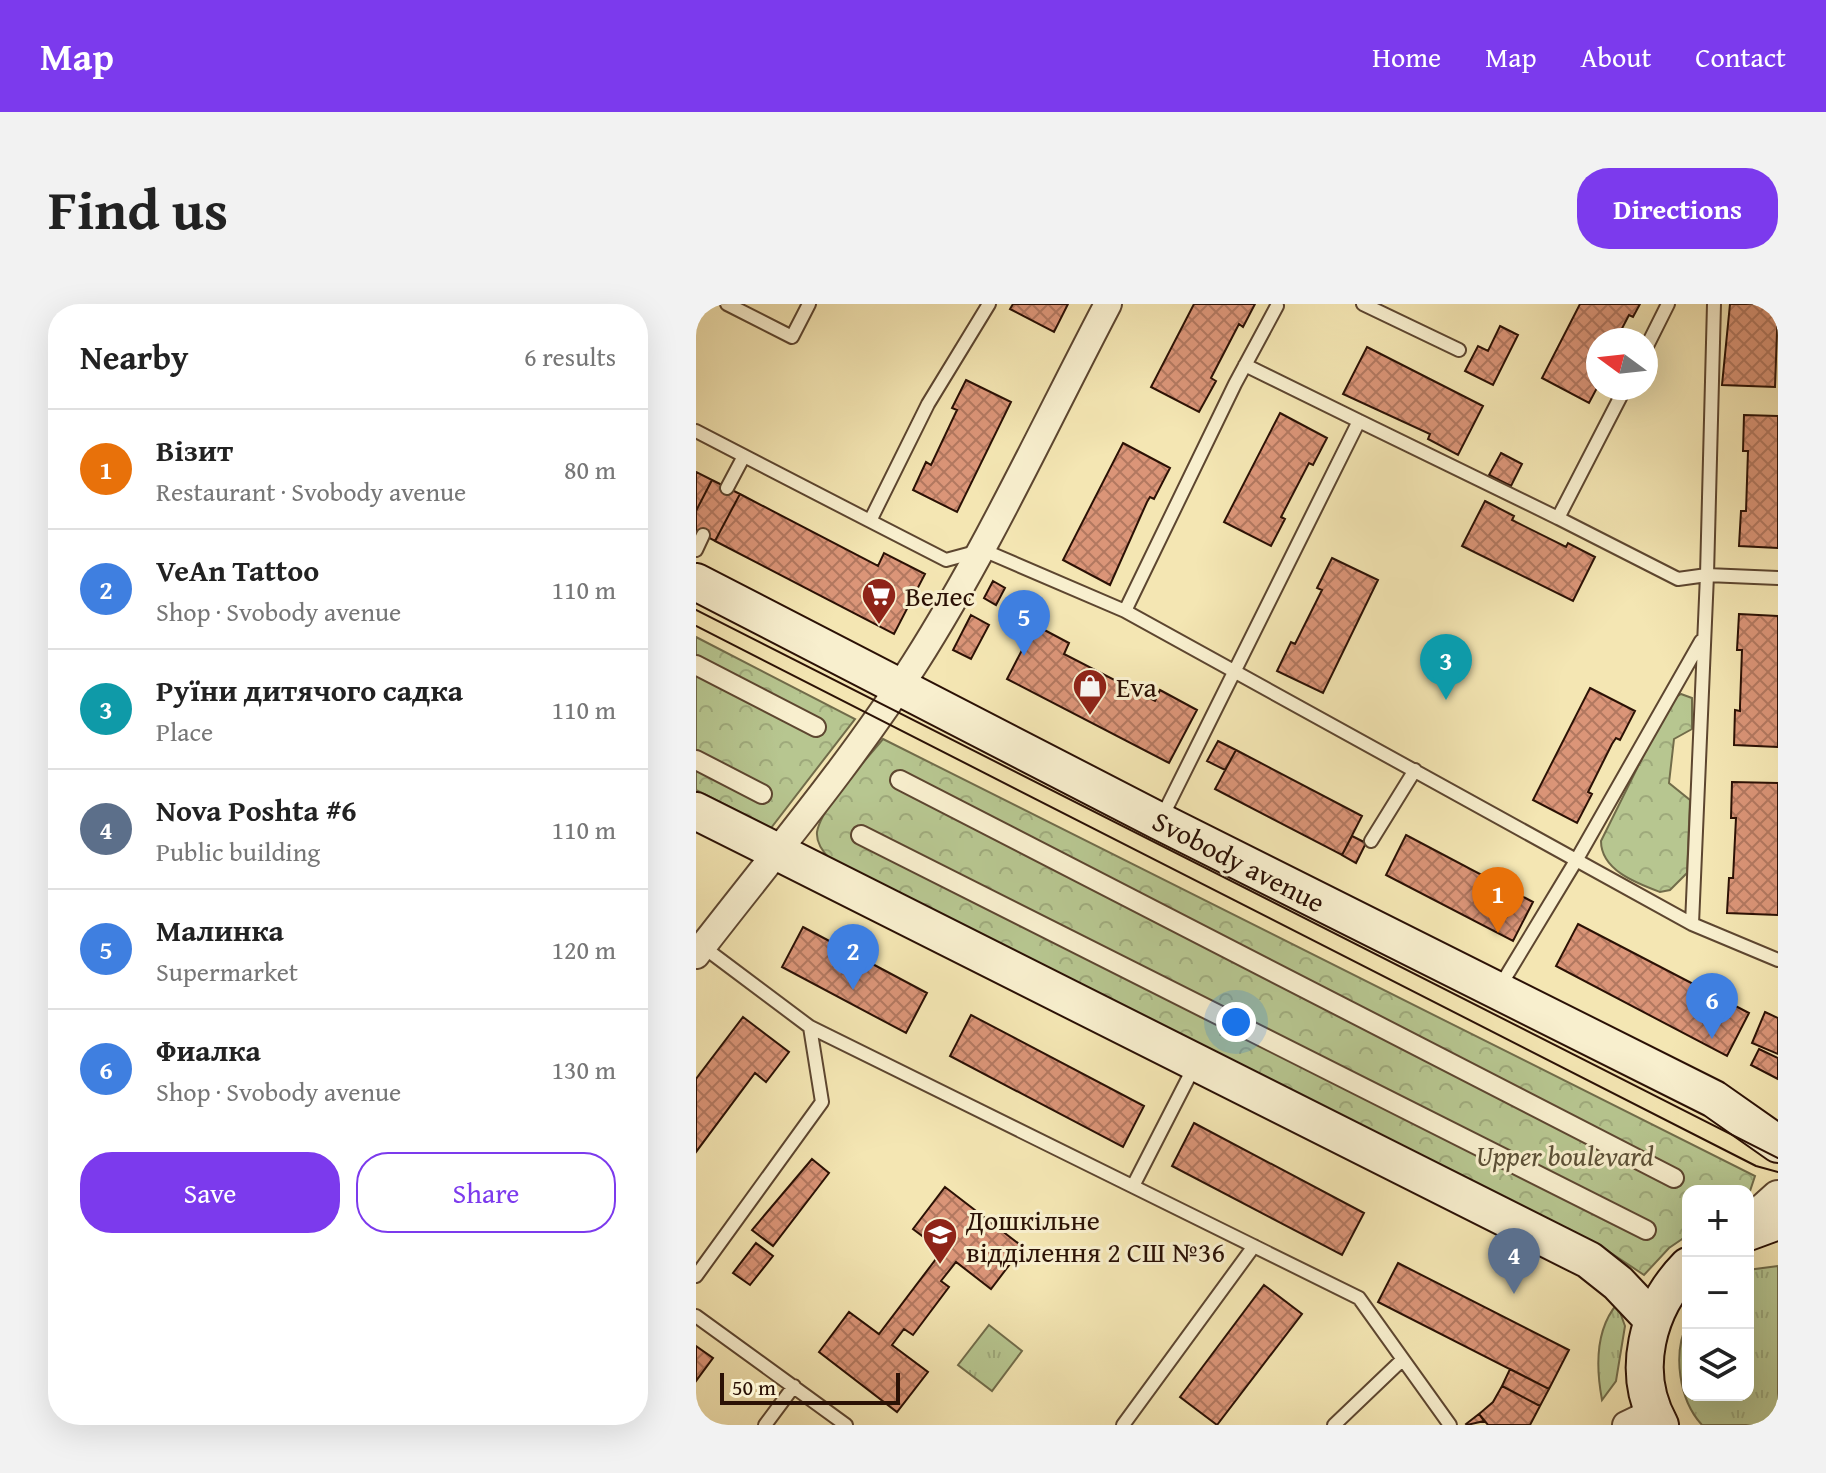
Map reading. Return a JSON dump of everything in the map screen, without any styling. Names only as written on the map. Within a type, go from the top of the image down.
[{"type":"main road","name":"Svobody avenue","points":[[696,582],[1159,821],[1714,1099],[1778,1144]]},
{"type":"main road","points":[[696,811],[1589,1260],[1618,1283],[1652,1319]]},
{"type":"main road","points":[[1754,1231],[1778,1221]]},
{"type":"main road","points":[[1754,1234],[1778,1232]]},
{"type":"main road","points":[[1647,1421],[1644,1366],[1652,1319],[1669,1285],[1682,1272]]},
{"type":"street","points":[[699,950],[900,687],[983,550],[1108,304]]},
{"type":"street","points":[[696,665],[816,727]]},
{"type":"street","points":[[696,760],[762,794]]},
{"type":"street","points":[[900,780],[1674,1178]]},
{"type":"street","points":[[861,835],[1646,1230]]},
{"type":"street","points":[[1754,1219],[1778,1197]]},
{"type":"lane","points":[[727,304],[792,337],[809,304]]},
{"type":"lane","points":[[870,521],[928,404],[989,304]]},
{"type":"lane","points":[[1363,304],[1459,350]]},
{"type":"lane","points":[[1656,328],[1668,304]]},
{"type":"lane","points":[[1692,924],[1707,575],[1714,304]]},
{"type":"lane","points":[[1125,611],[1277,306]]},
{"type":"lane","points":[[1245,365],[1678,579],[1707,575],[1778,578]]},
{"type":"lane","points":[[1558,518],[1619,400]]},
{"type":"lane","points":[[1159,821],[1359,421]]},
{"type":"lane","points":[[696,431],[946,560],[983,550],[1125,611],[1692,924],[1778,960]]},
{"type":"lane","points":[[727,488],[744,456]]},
{"type":"lane","points":[[696,550],[703,535]]},
{"type":"lane","points":[[1497,991],[1577,859],[1702,639]]},
{"type":"lane","points":[[1371,841],[1415,770]]},
{"type":"lane","points":[[699,950],[810,1027],[1359,1298],[1450,1425]]},
{"type":"lane","points":[[696,1276],[822,1102],[810,1027]]},
{"type":"lane","points":[[1133,1186],[1196,1063]]},
{"type":"lane","points":[[1123,1425],[1254,1246]]},
{"type":"lane","points":[[696,1316],[846,1425]]},
{"type":"lane","points":[[1334,1425],[1402,1360]]},
{"type":"lane","points":[[765,1425],[794,1386]]},
{"type":"green space","points":[[696,637],[855,719],[771,828],[696,790]]},
{"type":"green space","points":[[1681,694],[1692,698],[1692,729],[1674,739],[1669,783],[1690,800],[1687,873],[1670,890],[1660,892],[1631,880],[1613,868],[1601,841],[1671,700]]},
{"type":"green space","name":"Upper boulevard","points":[[883,739],[1755,1176],[1752,1185],[1682,1185],[1682,1239],[1669,1248],[1644,1275],[1602,1247],[830,859],[818,840],[817,832],[835,797]]},
{"type":"green space","points":[[1778,1266],[1778,1425],[1702,1425],[1687,1401],[1754,1401],[1754,1269]]},
{"type":"green space","points":[[1617,1304],[1625,1326],[1616,1381],[1602,1400],[1599,1375],[1601,1337]]},
{"type":"green space","points":[[989,1325],[1022,1351],[992,1391],[958,1365]]},
{"type":"green space","points":[[1682,1339],[1682,1385],[1679,1362]]},
{"type":"building","points":[[1013,304],[1068,304],[1054,332],[1010,309]]},
{"type":"building","points":[[1194,304],[1255,304],[1243,327],[1239,324],[1211,378],[1216,381],[1199,412],[1151,387]]},
{"type":"building","points":[[1580,304],[1640,304],[1622,328],[1586,328],[1586,400],[1591,400],[1589,403],[1542,378]]},
{"type":"building","points":[[1730,304],[1778,304],[1775,387],[1722,385]]},
{"type":"building","points":[[1500,326],[1518,335],[1493,385],[1465,371],[1478,346],[1488,351]]},
{"type":"building","points":[[1367,347],[1483,406],[1458,455],[1428,439],[1430,434],[1343,394]]},
{"type":"building","points":[[966,380],[1011,402],[957,512],[913,490],[926,462],[931,465],[957,410],[952,408]]},
{"type":"building","points":[[1280,413],[1327,438],[1313,465],[1309,463],[1281,517],[1285,519],[1271,546],[1224,522]]},
{"type":"building","points":[[1744,415],[1778,416],[1778,548],[1739,546],[1741,511],[1746,511],[1748,451],[1743,451]]},
{"type":"building","points":[[1123,443],[1170,468],[1154,499],[1150,497],[1147,502],[1110,585],[1063,560]]},
{"type":"building","points":[[1501,453],[1522,464],[1511,486],[1489,475]]},
{"type":"building","points":[[696,472],[712,480],[696,511]]},
{"type":"building","points":[[712,480],[740,494],[715,541],[696,531],[696,511]]},
{"type":"building","points":[[740,494],[878,566],[884,553],[925,574],[894,634],[715,541]]},
{"type":"building","points":[[1485,501],[1514,516],[1512,520],[1566,547],[1568,543],[1595,557],[1573,601],[1462,546]]},
{"type":"building","points":[[1332,558],[1378,580],[1323,693],[1277,671],[1291,642],[1295,644],[1322,590],[1317,588]]},
{"type":"building","points":[[993,581],[1005,588],[996,605],[984,598]]},
{"type":"building","points":[[1739,614],[1778,616],[1778,747],[1734,745],[1735,710],[1740,711],[1742,650],[1737,650]]},
{"type":"building","points":[[971,615],[989,625],[971,659],[953,650]]},
{"type":"building","points":[[1035,625],[1069,643],[1064,654],[1155,701],[1160,690],[1197,710],[1169,763],[1007,679]]},
{"type":"building","points":[[1590,688],[1635,711],[1620,740],[1616,738],[1612,744],[1588,792],[1592,794],[1577,823],[1533,800]]},
{"type":"building","points":[[1218,741],[1236,750],[1225,770],[1207,761]]},
{"type":"building","points":[[1236,750],[1362,816],[1342,855],[1215,789]]},
{"type":"building","points":[[1732,782],[1778,783],[1778,915],[1727,913],[1729,878],[1733,878],[1736,818],[1731,818]]},
{"type":"building","points":[[1406,835],[1533,902],[1513,941],[1386,875]]},
{"type":"building","points":[[1352,836],[1366,843],[1356,863],[1342,855]]},
{"type":"building","points":[[1578,924],[1749,1013],[1727,1056],[1556,966]]},
{"type":"building","points":[[803,927],[927,993],[906,1033],[782,967]]},
{"type":"building","points":[[1765,1012],[1778,1018],[1778,1054],[1752,1043]]},
{"type":"building","points":[[971,1015],[1144,1106],[1123,1147],[950,1056]]},
{"type":"building","points":[[743,1017],[789,1052],[766,1082],[755,1073],[696,1152],[696,1079]]},
{"type":"building","points":[[1759,1049],[1778,1058],[1778,1079],[1751,1065]]},
{"type":"building","points":[[1194,1123],[1364,1213],[1342,1255],[1172,1166]]},
{"type":"building","points":[[812,1159],[829,1173],[773,1246],[752,1230]]},
{"type":"building","points":[[945,1187],[1023,1247],[991,1289],[956,1262],[941,1281],[949,1287],[913,1335],[904,1329],[892,1345],[928,1372],[897,1412],[819,1352],[849,1312],[879,1334],[942,1251],[913,1229]]},
{"type":"building","points":[[756,1243],[773,1256],[750,1285],[733,1273]]},
{"type":"building","points":[[1398,1263],[1569,1350],[1549,1389],[1378,1302]]},
{"type":"building","points":[[1264,1285],[1302,1314],[1217,1425],[1180,1397]]},
{"type":"building","points":[[696,1346],[713,1358],[696,1381]]},
{"type":"building","points":[[1510,1369],[1549,1389],[1540,1406],[1502,1386]]},
{"type":"building","points":[[1502,1386],[1540,1406],[1530,1425],[1488,1425],[1479,1414],[1493,1402]]},
{"type":"building","points":[[1479,1414],[1484,1421],[1466,1424]]},
{"type":"tram line","points":[[696,610],[1778,1158]]},
{"type":"tram line","points":[[696,626],[1756,1166],[1778,1172]]},
{"type":"place","name":"Велес","points":[[879,626]]},
{"type":"place","name":"Малинка","points":[[1024,656]]},
{"type":"place","name":"Руїни дитячого садка","points":[[1446,700]]},
{"type":"place","name":"Eva","points":[[1090,717]]},
{"type":"place","name":"Візит","points":[[1498,933]]},
{"type":"place","name":"VeAn Tattoo","points":[[853,990]]},
{"type":"place","name":"Фиалка","points":[[1712,1039]]},
{"type":"place","name":"Дошкільне відділення 2 СШ №36","points":[[940,1266]]},
{"type":"place","name":"Nova Poshta #6","points":[[1514,1294]]}]
